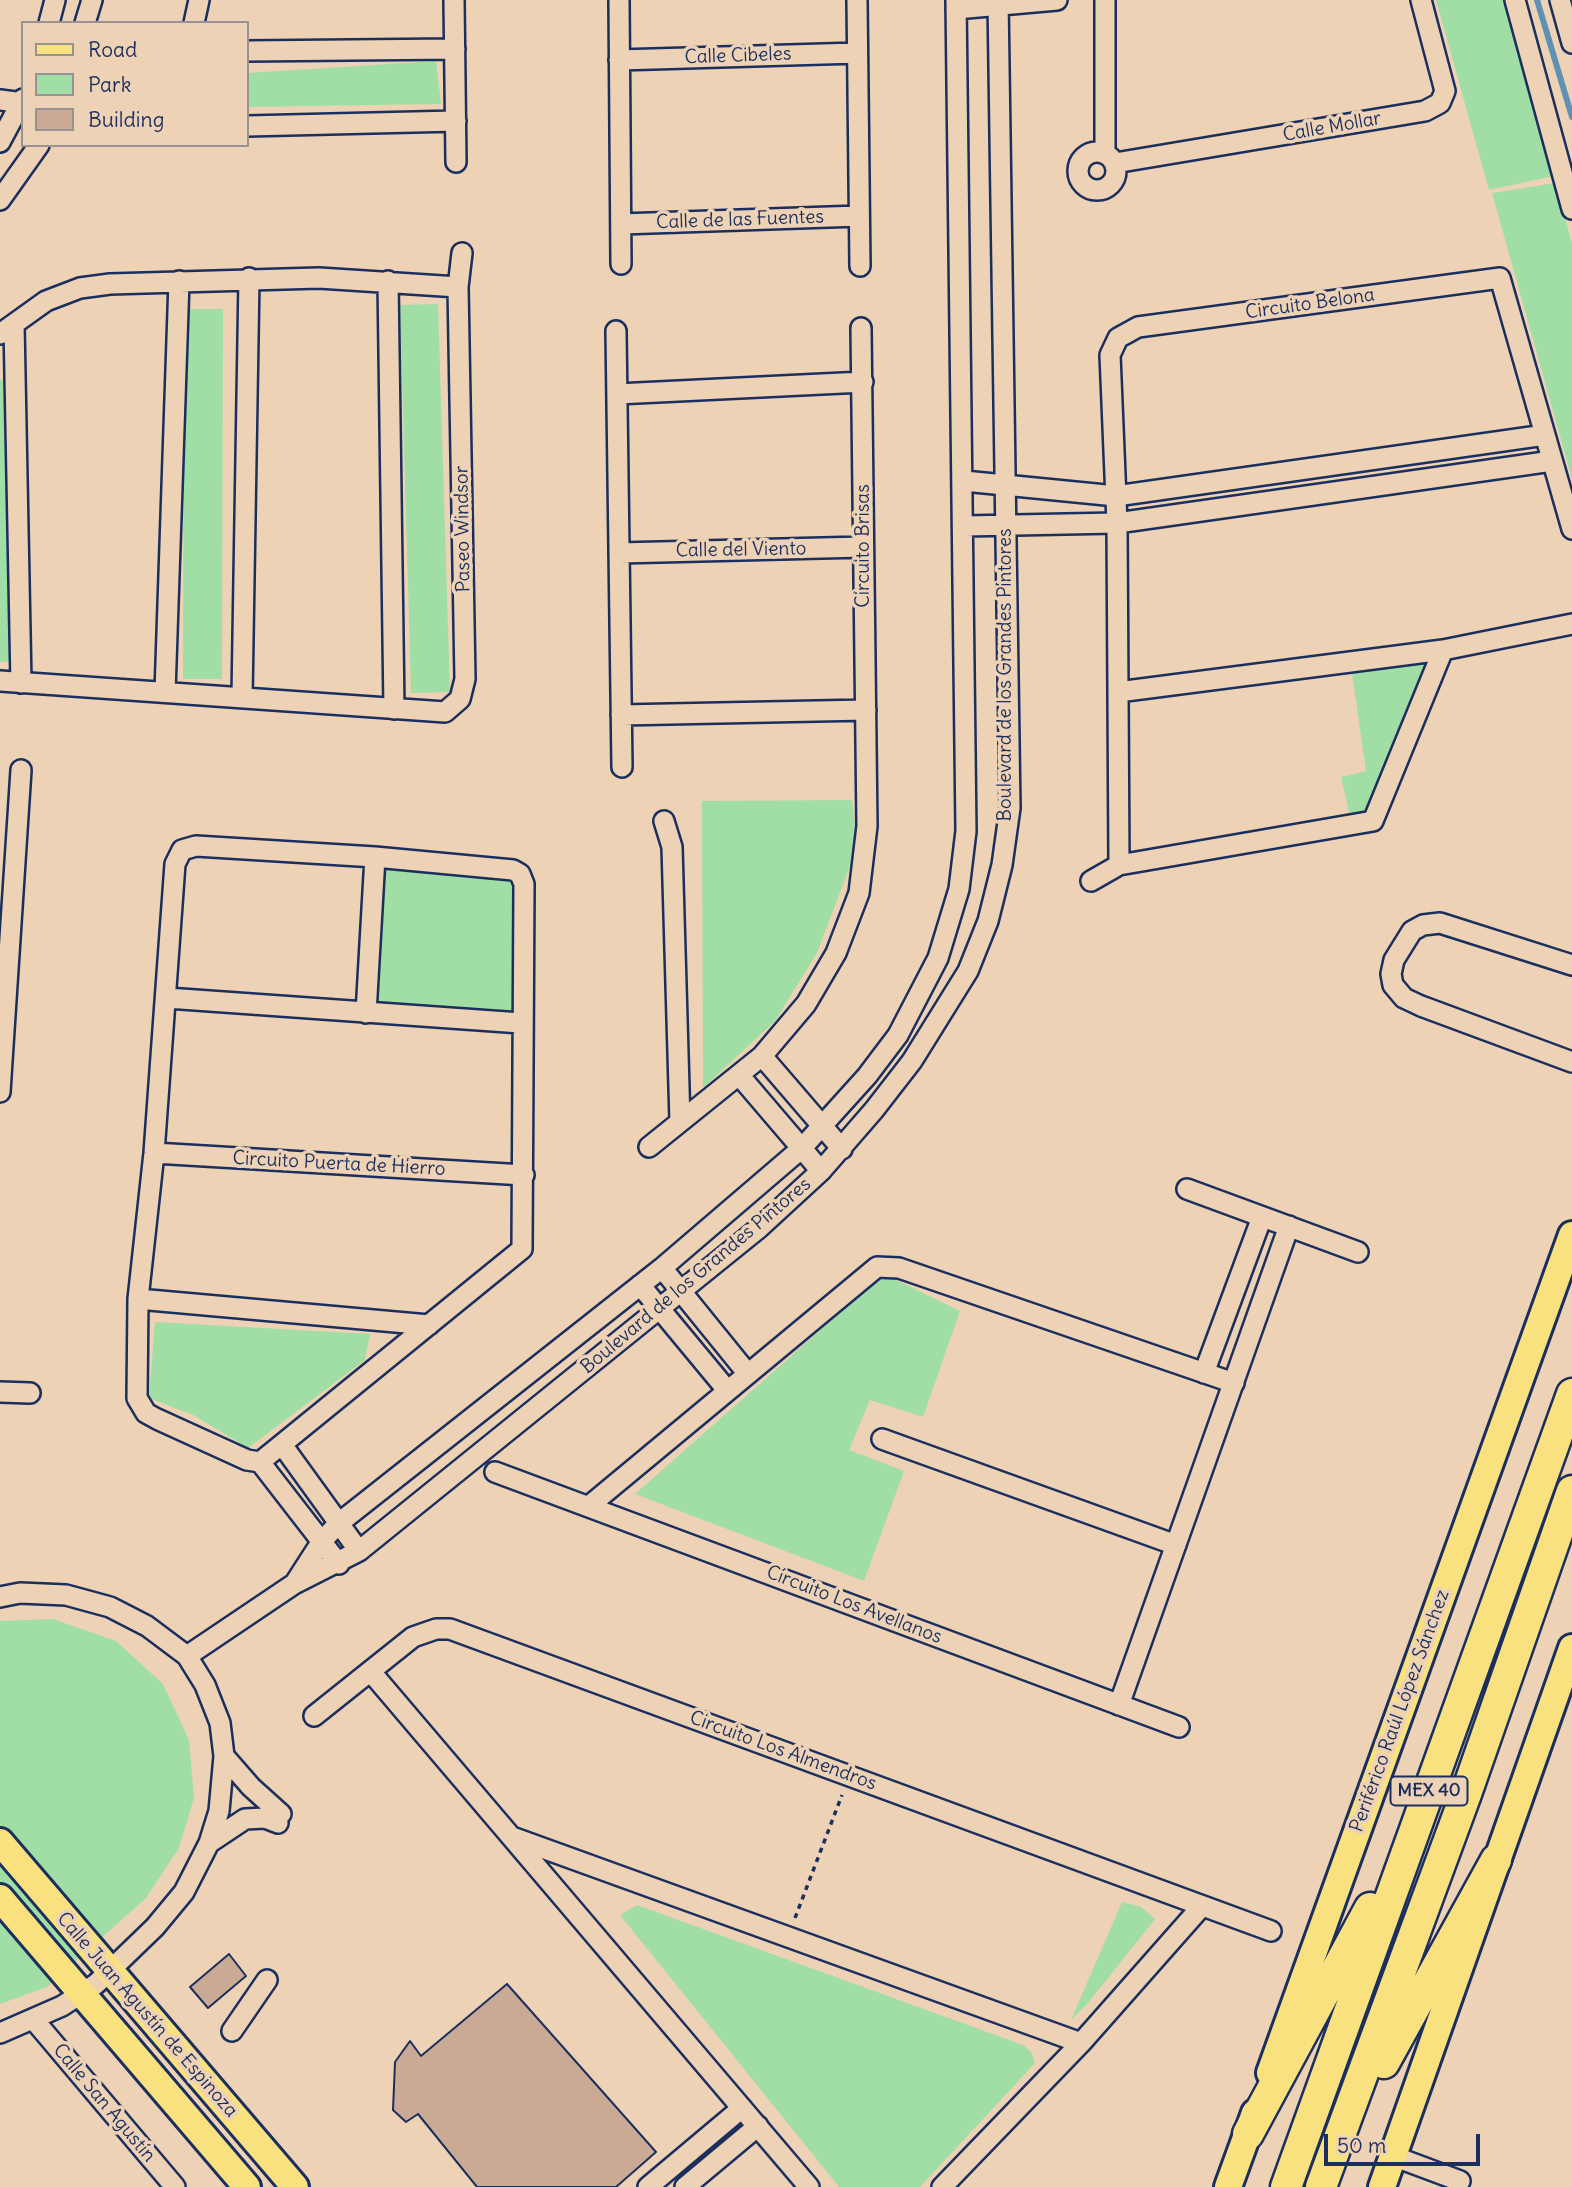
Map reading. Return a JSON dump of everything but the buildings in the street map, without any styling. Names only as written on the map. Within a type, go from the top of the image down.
[{"type":"highway","name":"MEX 40","points":[[1286,2187],[1572,1394]]},
{"type":"highway","name":"MEX 40","points":[[1321,2187],[1572,1491]]},
{"type":"highway","points":[[1248,2134],[1423,1805]]},
{"type":"highway","points":[[1338,2146],[1496,1860]]},
{"type":"main road","name":"Periférico Raúl López Sánchez","points":[[1228,2187],[1572,1235]]},
{"type":"main road","points":[[1382,2187],[1572,1648]]},
{"type":"main road","name":"Calle Juan Agustín de Espinoza","points":[[0,1842],[295,2187]]},
{"type":"main road","name":"Calle Juan Agustín de Espinoza","points":[[0,1898],[247,2187]]},
{"type":"street","points":[[50,21],[55,0]]},
{"type":"street","points":[[86,21],[92,0]]},
{"type":"street","points":[[194,21],[199,0]]},
{"type":"street","points":[[454,0],[456,162]]},
{"type":"street","points":[[619,0],[621,264]]},
{"type":"street","points":[[857,0],[860,266]]},
{"type":"street","points":[[956,4],[1057,0]]},
{"type":"street","name":"Calle Mollar","points":[[1105,0],[1110,158],[1425,111],[1440,103],[1445,92],[1421,0]]},
{"type":"street","points":[[1515,0],[1572,209]]},
{"type":"street","points":[[1560,0],[1572,43]]},
{"type":"street","name":"Boulevard de los Grandes Pintores","points":[[187,1656],[294,1584],[359,1551],[759,1228],[842,1149],[912,1060],[968,971],[988,921],[1002,864],[1010,808],[998,2]]},
{"type":"street","name":"Boulevard de los Grandes Pintores","points":[[294,1584],[322,1541],[339,1523],[662,1268],[802,1149],[867,1076],[898,1035],[938,958],[959,889],[966,831],[964,481],[956,4]]},
{"type":"street","points":[[248,51],[455,49]]},
{"type":"street","name":"Calle Cibeles","points":[[619,60],[857,53]]},
{"type":"street","points":[[0,100],[21,102]]},
{"type":"street","points":[[7,135],[21,104]]},
{"type":"street","points":[[248,126],[456,121]]},
{"type":"street","points":[[0,200],[38,147]]},
{"type":"street","name":"Calle de las Fuentes","points":[[621,224],[859,216]]},
{"type":"street","name":"Paseo Windsor","points":[[0,681],[446,712],[460,699],[465,679],[458,287],[462,253]]},
{"type":"street","points":[[21,683],[7,329],[46,301],[80,288],[249,278],[388,281],[458,287]]},
{"type":"street","points":[[242,697],[249,278]]},
{"type":"street","name":"Circuito Belona","points":[[1119,865],[1117,523],[1110,355],[1118,338],[1138,327],[1500,278],[1572,530]]},
{"type":"street","points":[[166,692],[178,281]]},
{"type":"street","points":[[388,281],[394,709]]},
{"type":"street","name":"Circuito Brisas","points":[[649,1147],[762,1056],[806,1004],[836,953],[859,893],[867,826],[861,328]]},
{"type":"street","points":[[616,331],[622,767]]},
{"type":"street","points":[[617,394],[863,382]]},
{"type":"street","points":[[964,481],[1116,496],[1545,435]]},
{"type":"street","points":[[964,526],[1117,523],[1552,461]]},
{"type":"street","name":"Calle del Viento","points":[[619,553],[863,547]]},
{"type":"street","points":[[1118,692],[1443,650],[1572,624]]},
{"type":"street","points":[[1091,881],[1119,865],[1373,821],[1443,650]]},
{"type":"street","points":[[621,715],[866,710]]},
{"type":"street","points":[[0,1092],[9,838],[21,770]]},
{"type":"street","points":[[664,821],[672,847],[680,1122]]},
{"type":"street","points":[[260,1462],[522,1249],[524,1175],[521,1023],[524,884],[520,874],[513,870],[375,857],[196,846],[181,850],[175,864],[155,1153],[138,1299],[136,1390],[139,1406],[157,1419],[247,1460],[260,1462],[340,1563]]},
{"type":"street","points":[[366,1013],[375,857]]},
{"type":"street","points":[[1572,965],[1440,923],[1423,925],[1412,931],[1394,960],[1391,974],[1393,985],[1404,998],[1572,1062]]},
{"type":"street","points":[[167,998],[521,1023]]},
{"type":"street","points":[[762,1056],[842,1149]]},
{"type":"street","points":[[739,1075],[821,1171]]},
{"type":"street","name":"Circuito Puerta de Hierro","points":[[155,1153],[524,1175]]},
{"type":"street","points":[[1187,1189],[1358,1252]]},
{"type":"street","points":[[1204,1373],[1262,1217]]},
{"type":"street","points":[[1119,1705],[1289,1226]]},
{"type":"street","points":[[589,1506],[867,1273],[888,1265],[1234,1383]]},
{"type":"street","points":[[662,1268],[748,1374]]},
{"type":"street","points":[[640,1285],[727,1390]]},
{"type":"street","points":[[138,1299],[429,1325]]},
{"type":"street","points":[[0,1392],[30,1393]]},
{"type":"street","points":[[881,1439],[1176,1545]]},
{"type":"street","points":[[283,1446],[359,1551]]},
{"type":"street","name":"Circuito Los Avellanos","points":[[495,1472],[1179,1727]]},
{"type":"street","points":[[0,1597],[20,1593],[66,1595],[110,1607],[147,1626],[187,1656],[205,1685],[220,1723],[225,1756],[221,1798],[209,1843],[184,1892],[110,1973],[82,1993],[34,2020],[0,2033]]},
{"type":"street","name":"Circuito Los Almendros","points":[[314,1716],[413,1637],[436,1629],[450,1629],[1271,1931]]},
{"type":"street","points":[[371,1672],[809,2187]]},
{"type":"street","points":[[209,1843],[245,1819],[279,1819],[225,1756]]},
{"type":"street","points":[[511,1836],[1081,2043]]},
{"type":"street","points":[[942,2187],[1081,2043],[1202,1906]]},
{"type":"street","points":[[232,2031],[267,1980]]},
{"type":"street","name":"Calle San Agustín","points":[[34,2020],[175,2187]]},
{"type":"street","points":[[648,2187],[742,2108]]},
{"type":"street","points":[[670,2169],[685,2187],[758,2126]]},
{"type":"street","points":[[1393,2156],[1460,2181]]},
{"type":"path","points":[[787,1938],[849,1776]]},
{"type":"green space","points":[[1436,0],[1505,0],[1554,176],[1489,190]]},
{"type":"green space","points":[[436,61],[441,104],[248,107],[248,73]]},
{"type":"green space","points":[[1555,183],[1572,243],[1572,479],[1492,193]]},
{"type":"green space","points":[[438,304],[450,692],[411,693],[400,305]]},
{"type":"green space","points":[[184,309],[223,309],[222,679],[183,679]]},
{"type":"green space","points":[[7,378],[12,661],[0,662],[0,380]]},
{"type":"green space","points":[[1437,655],[1370,818],[1351,821],[1341,777],[1366,771],[1351,666]]},
{"type":"green space","points":[[852,800],[855,825],[850,866],[817,953],[775,1021],[703,1088],[702,801]]},
{"type":"green space","points":[[378,861],[518,877],[515,1018],[374,1008]]},
{"type":"green space","points":[[884,1274],[960,1311],[923,1417],[870,1400],[849,1450],[904,1471],[864,1581],[635,1494]]},
{"type":"green space","points":[[155,1322],[370,1334],[365,1360],[248,1448],[193,1415],[149,1398]]},
{"type":"green space","points":[[53,1619],[116,1641],[163,1684],[189,1740],[194,1798],[179,1848],[146,1898],[47,1987],[0,2004],[0,1621]]},
{"type":"green space","points":[[1122,1902],[1141,1907],[1155,1919],[1088,2003],[1071,2020]]},
{"type":"green space","points":[[637,1905],[1023,2045],[1031,2052],[1035,2063],[920,2187],[839,2187],[620,1915]]},
{"type":"waterway","points":[[1537,0],[1572,117]]}]
